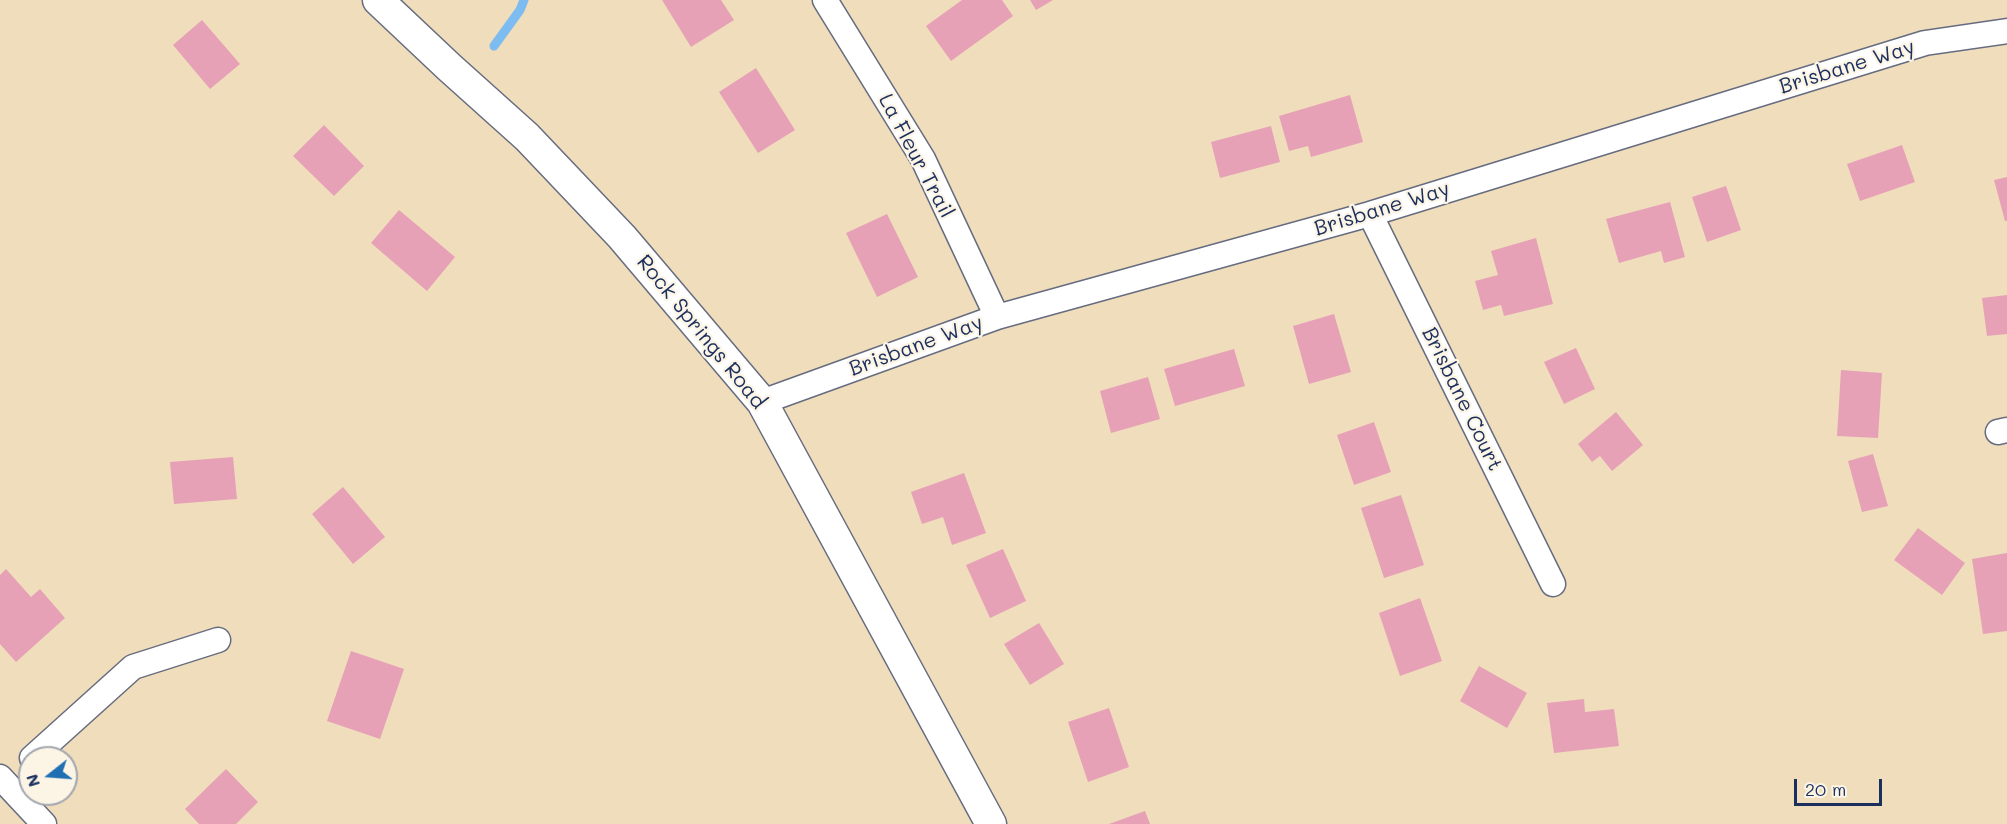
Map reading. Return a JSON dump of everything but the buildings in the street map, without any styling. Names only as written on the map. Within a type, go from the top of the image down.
[{"type":"street","name":"Rock Springs Road","points":[[378,0],[527,137],[614,229],[762,402],[991,824]]},
{"type":"street","name":"La Fleur Trail","points":[[832,3],[922,159],[997,317]]},
{"type":"street","name":"Brisbane Way","points":[[762,402],[997,317],[1370,214],[1925,42],[2007,31]]},
{"type":"street","name":"Brisbane Court","points":[[1370,214],[1553,584]]},
{"type":"street","points":[[45,746],[133,667],[218,640]]},
{"type":"street","points":[[18,768],[3,779],[44,824]]},
{"type":"waterway","points":[[494,46],[520,10],[524,0]]}]
